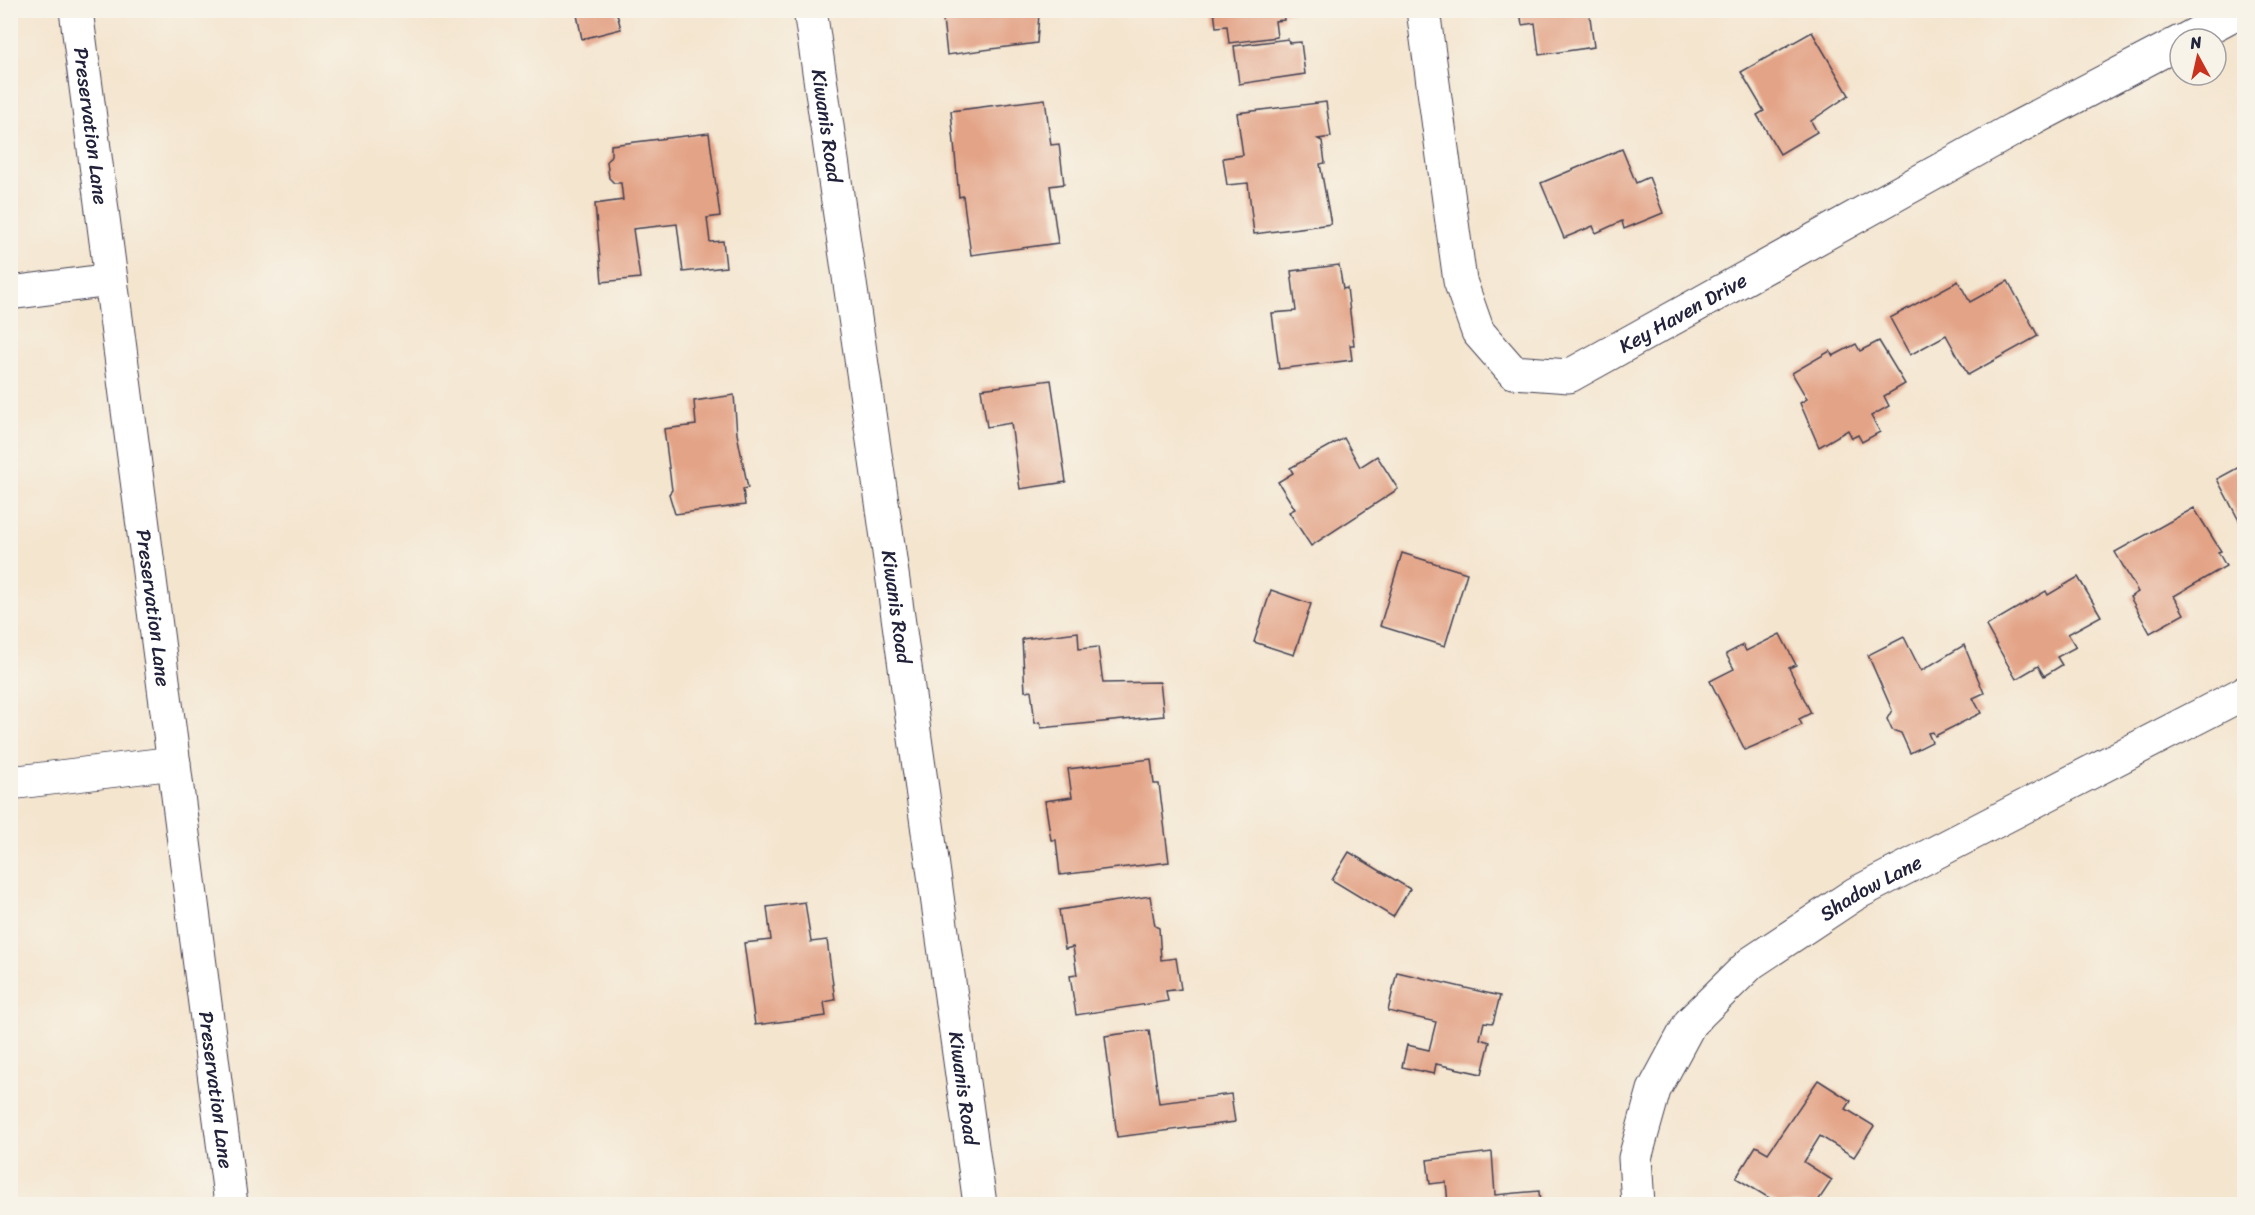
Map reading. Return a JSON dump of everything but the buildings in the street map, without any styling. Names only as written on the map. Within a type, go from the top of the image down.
[{"type":"street","name":"Preservation Lane","points":[[76,10],[231,1204]]},
{"type":"street","name":"Kiwanis Road","points":[[810,10],[882,502],[980,1204]]},
{"type":"street","name":"Key Haven Drive","points":[[1423,10],[1460,281],[1478,332],[1513,372],[1569,376],[2014,129],[2168,48]]},
{"type":"street","points":[[2209,27],[2241,10]]},
{"type":"street","points":[[10,293],[111,280]]},
{"type":"street","name":"Shadow Lane","points":[[1638,1204],[1635,1158],[1654,1090],[1690,1023],[1751,963],[1856,894],[2244,693]]},
{"type":"street","points":[[10,783],[174,763]]}]
